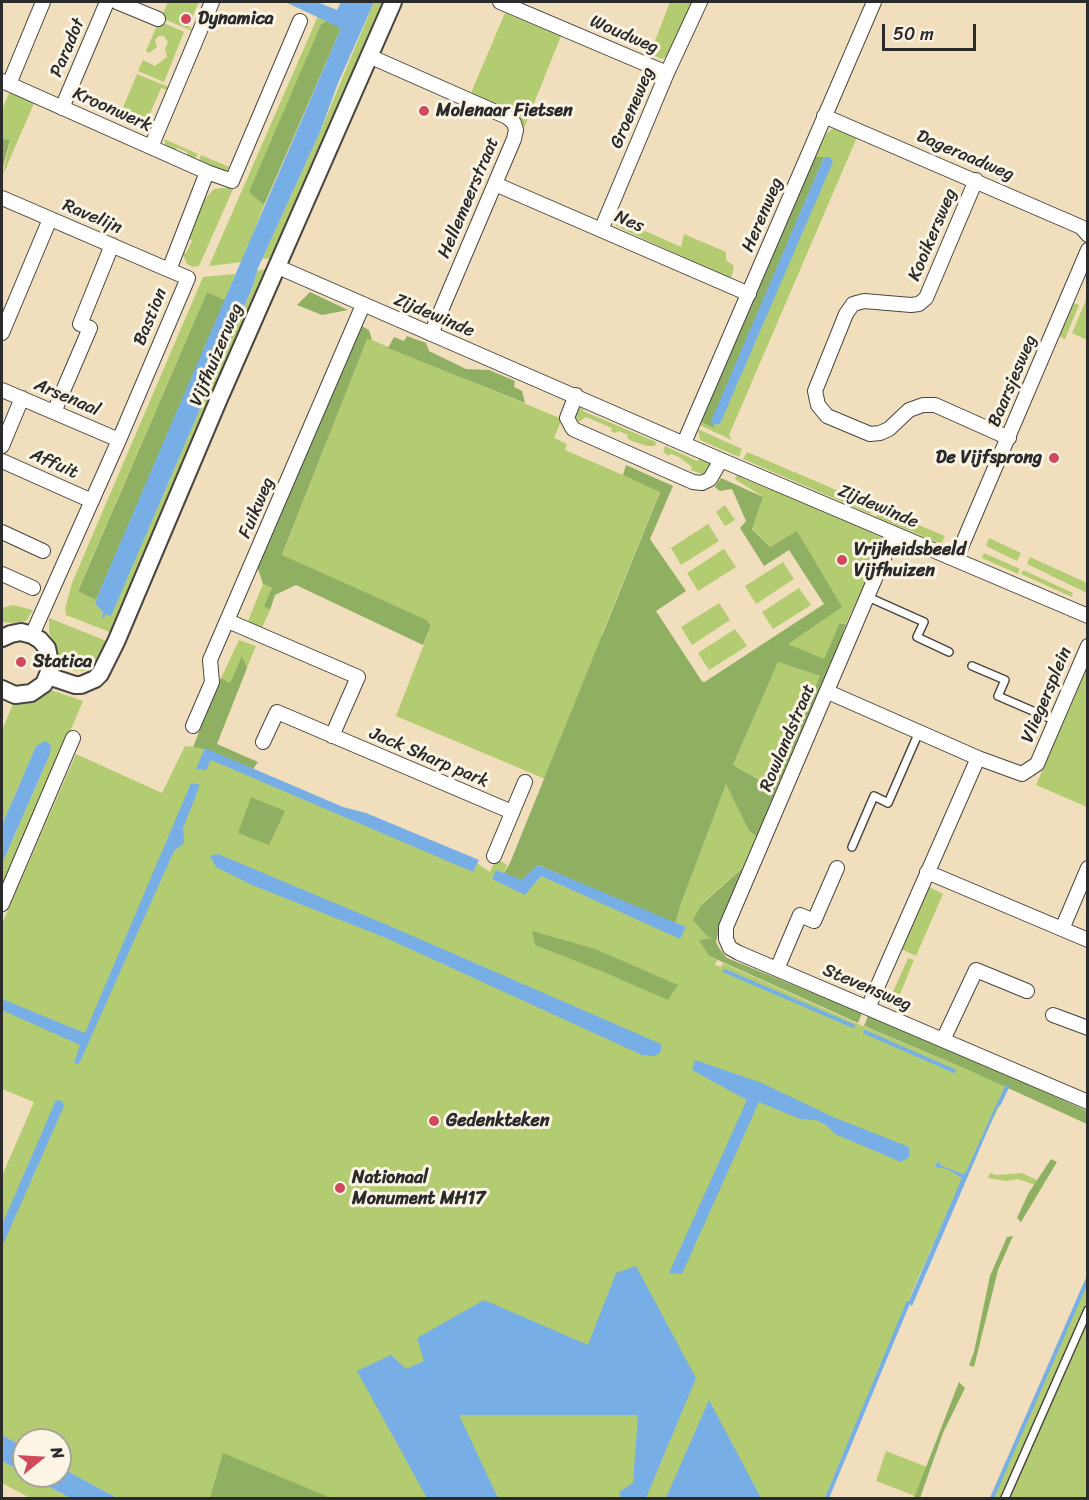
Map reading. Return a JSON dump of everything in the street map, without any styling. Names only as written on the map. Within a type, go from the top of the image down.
[{"type":"street","points":[[5,83],[43,2]]},
{"type":"street","name":"Paradot","points":[[62,108],[107,2]]},
{"type":"street","points":[[117,2],[158,20]]},
{"type":"street","points":[[152,147],[212,2]]},
{"type":"street","name":"Vijfhuizerweg","points":[[48,676],[81,685],[95,679],[100,674],[116,642],[291,232],[393,2]]},
{"type":"street","name":"Woudweg","points":[[500,2],[667,73]]},
{"type":"street","name":"Groeneweg","points":[[602,230],[667,73],[700,2]]},
{"type":"street","name":"Herenweg","points":[[684,443],[874,2]]},
{"type":"street","points":[[207,172],[232,182],[300,21]]},
{"type":"street","name":"Hellemeerstraat","points":[[369,56],[507,117],[514,123],[516,130],[431,334]]},
{"type":"street","name":"Kroonwerk","points":[[5,83],[207,172]]},
{"type":"street","name":"Dageraadweg","points":[[824,116],[1081,227],[1088,235]]},
{"type":"street","name":"Bastion","points":[[32,635],[188,278],[169,270],[207,172]]},
{"type":"street","name":"Kooikersweg","points":[[976,180],[926,298],[919,304],[911,305],[864,301],[853,304],[846,314],[815,391],[818,405],[827,416],[870,434],[889,429],[909,410],[923,405],[935,405],[1009,438]]},
{"type":"street","name":"Nes","points":[[495,184],[749,294]]},
{"type":"street","name":"Ravelijn","points":[[2,198],[169,270]]},
{"type":"street","points":[[2,333],[50,219]]},
{"type":"street","points":[[54,412],[90,328],[80,324],[112,245]]},
{"type":"street","name":"Baarsjesweg","points":[[956,559],[1088,250]]},
{"type":"street","name":"Zijdewinde","points":[[278,267],[721,460],[1088,615]]},
{"type":"street","name":"Fuikweg","points":[[193,726],[212,682],[210,660],[363,305]]},
{"type":"street","name":"Arsenaal","points":[[2,390],[118,440]]},
{"type":"street","points":[[576,395],[567,418],[573,429],[693,482],[702,483],[710,479],[721,460]]},
{"type":"street","points":[[2,446],[22,398]]},
{"type":"street","name":"Affuit","points":[[2,461],[92,501]]},
{"type":"street","points":[[2,532],[43,551]]},
{"type":"street","name":"Rowlandstraat","points":[[739,953],[730,948],[726,939],[726,927],[894,534]]},
{"type":"street","points":[[2,574],[33,588]]},
{"type":"street","points":[[228,621],[358,677],[333,736]]},
{"type":"street","points":[[2,638],[21,632],[32,635],[46,648],[51,667],[48,676],[38,689],[23,695],[3,695]]},
{"type":"street","name":"Vliegersplein","points":[[828,692],[978,758],[1022,774],[1037,764],[1088,646]]},
{"type":"street","name":"Jack Sharp park","points":[[263,742],[277,712],[512,812]]},
{"type":"street","points":[[2,904],[73,738]]},
{"type":"street","points":[[868,1008],[978,758]]},
{"type":"street","points":[[494,856],[525,782]]},
{"type":"street","points":[[777,969],[800,915],[814,921],[837,868]]},
{"type":"street","points":[[1062,929],[1088,868]]},
{"type":"street","points":[[927,872],[1088,939]]},
{"type":"street","name":"Stevensweg","points":[[739,953],[1088,1101]]},
{"type":"street","points":[[943,1040],[976,970],[1027,991]]},
{"type":"street","points":[[1053,1015],[1088,1028]]},
{"type":"lane","points":[[868,597],[924,622],[917,637],[949,651]]},
{"type":"lane","points":[[972,666],[1005,680],[998,696],[1056,721]]},
{"type":"lane","points":[[852,847],[874,796],[888,803],[919,732]]},
{"type":"lane","points":[[1005,1498],[1088,1310]]},
{"type":"green space","points":[[168,2],[199,2],[188,26],[195,32],[161,18]]},
{"type":"green space","points":[[374,2],[383,2],[272,258],[262,259],[320,132]]},
{"type":"green space","points":[[670,2],[692,2],[669,55],[662,59],[650,54]]},
{"type":"green space","points":[[505,13],[561,36],[524,128],[519,113],[471,93]]},
{"type":"green space","points":[[318,16],[328,20],[321,24],[250,191],[264,205],[242,262],[209,266]]},
{"type":"green space","points":[[328,20],[341,28],[264,205],[249,192],[321,24]]},
{"type":"green space","points":[[159,21],[184,32],[164,82],[138,71],[143,60],[155,66],[167,57],[165,49],[168,42],[164,36],[159,36],[155,40],[157,47],[149,53],[146,51]]},
{"type":"green space","points":[[137,74],[171,88],[170,91],[161,88],[146,123],[154,127],[153,131],[119,117]]},
{"type":"green space","points":[[10,91],[35,101],[2,177],[10,141],[2,139],[2,110]]},
{"type":"green space","points":[[834,128],[858,135],[729,435],[732,440],[701,426],[701,422],[713,427],[713,425],[720,424],[830,157],[814,157],[827,133]]},
{"type":"green space","points":[[2,139],[10,140],[2,171]]},
{"type":"green space","points":[[164,139],[198,154],[195,159],[187,156],[187,152],[166,146]]},
{"type":"green space","points":[[201,155],[229,167],[227,171],[199,161]]},
{"type":"green space","points":[[814,157],[824,157],[712,421],[714,428],[701,422],[702,418]]},
{"type":"green space","points":[[234,187],[199,266],[193,267],[187,264],[182,252],[186,253],[192,241],[188,238],[202,202],[214,189]]},
{"type":"green space","points":[[618,219],[681,247],[684,234],[726,252],[726,260],[734,266],[731,279],[616,226]]},
{"type":"green space","points":[[265,269],[269,276],[112,633],[66,615],[65,609],[72,583],[203,277],[235,274],[225,300],[207,292],[78,590],[96,600],[104,617],[106,614],[111,615],[253,287],[257,271]]},
{"type":"green space","points":[[207,292],[225,300],[96,600],[78,591]]},
{"type":"green space","points":[[310,292],[348,310],[322,315],[297,305]]},
{"type":"green space","points":[[1087,300],[1087,340],[1072,333]]},
{"type":"green space","points":[[1074,303],[1079,305],[1065,339],[1059,336]]},
{"type":"green space","points":[[358,324],[369,330],[372,340],[367,339],[282,555],[427,620],[431,626],[423,645],[296,585],[275,595],[270,610],[264,606],[272,588],[263,584],[257,566]]},
{"type":"green space","points":[[407,336],[426,343],[429,351],[466,369],[489,370],[515,381],[514,387],[522,391],[525,403],[388,348],[394,337],[404,341]]},
{"type":"green space","points":[[367,338],[562,419],[554,438],[567,444],[565,450],[660,491],[602,634],[743,700],[557,784],[396,716],[431,626],[427,620],[282,556]]},
{"type":"green space","points":[[576,407],[656,442],[655,446],[632,441],[627,438],[628,435],[619,431],[615,433],[611,431],[612,428],[586,417],[579,422],[574,415]]},
{"type":"green space","points":[[698,429],[742,449],[739,457],[700,440]]},
{"type":"green space","points":[[665,446],[697,461],[702,458],[713,464],[704,475],[691,470],[692,467],[679,457],[671,454],[668,456],[663,451]]},
{"type":"green space","points":[[747,452],[874,506],[870,514],[743,459]]},
{"type":"green space","points":[[626,465],[673,486],[650,539],[686,591],[656,611],[703,683],[824,604],[789,550],[764,566],[740,528],[746,521],[732,489],[720,491],[715,487],[721,478],[763,497],[752,529],[770,547],[797,531],[842,607],[788,644],[824,659],[839,624],[846,624],[826,678],[758,837],[749,831],[726,784],[675,924],[538,865],[522,881],[504,873],[660,492],[623,475]],"holes":[[[778,662],[820,676],[769,785],[733,765]]]},
{"type":"green space","points":[[739,472],[744,479],[881,533],[883,539],[879,553],[846,624],[839,624],[824,660],[787,644],[841,607],[797,532],[770,547],[752,528],[763,497],[735,479]]},
{"type":"green space","points":[[725,505],[735,520],[725,526],[716,512]]},
{"type":"green space","points":[[880,509],[945,536],[941,544],[876,517]]},
{"type":"green space","points":[[708,524],[719,541],[681,565],[671,548]]},
{"type":"green space","points":[[989,538],[1021,553],[1017,561],[986,546]]},
{"type":"green space","points":[[724,549],[736,567],[698,591],[687,573]]},
{"type":"green space","points":[[984,553],[1020,569],[1018,574],[982,558]]},
{"type":"green space","points":[[1030,557],[1087,583],[1087,593],[1027,564]]},
{"type":"green space","points":[[783,562],[794,579],[756,604],[745,586]]},
{"type":"green space","points":[[1023,570],[1073,593],[1072,597],[1021,574]]},
{"type":"green space","points":[[263,584],[272,588],[265,606],[270,610],[262,628],[248,621]]},
{"type":"green space","points":[[799,588],[811,605],[773,629],[762,612]]},
{"type":"green space","points":[[719,603],[730,620],[692,645],[681,627]]},
{"type":"green space","points":[[13,605],[33,610],[26,621],[2,622],[2,608]]},
{"type":"green space","points":[[49,618],[109,642],[94,667],[88,671],[75,671],[62,664],[49,632]]},
{"type":"green space","points":[[735,629],[747,646],[709,670],[698,653]]},
{"type":"green space","points":[[239,640],[256,646],[247,668],[242,657],[230,683],[221,678]]},
{"type":"green space","points":[[242,656],[247,668],[217,744],[258,762],[253,769],[204,749],[193,747],[221,678],[230,683]]},
{"type":"green space","points":[[778,662],[820,676],[770,785],[733,765]]},
{"type":"green space","points":[[1087,668],[1087,807],[1036,785]]},
{"type":"green space","points":[[48,689],[83,701],[2,892],[2,864],[50,754],[51,745],[36,746],[2,825],[2,730],[14,702],[32,701],[43,696]]},
{"type":"green space","points":[[185,746],[205,748],[203,753],[476,866],[477,863],[490,872],[496,858],[507,865],[504,873],[496,870],[530,888],[541,876],[680,938],[686,927],[675,924],[726,783],[749,831],[758,837],[746,865],[701,904],[713,938],[700,940],[709,956],[717,960],[715,965],[721,967],[723,963],[858,1024],[1009,1087],[961,1183],[918,1278],[825,1498],[117,1498],[72,1474],[72,1428],[12,1428],[12,1440],[2,1435],[2,1176],[34,1102],[2,1089],[2,924],[76,754],[162,793]]},
{"type":"green space","points":[[251,797],[285,811],[269,845],[238,833]]},
{"type":"green space","points":[[746,865],[721,921],[716,942],[719,948],[727,958],[862,1013],[858,1023],[709,956],[699,940],[712,938],[707,936],[693,920],[701,905]]},
{"type":"green space","points":[[929,887],[943,894],[916,956],[901,949]]},
{"type":"green space","points":[[532,931],[595,949],[678,985],[668,1000],[535,945]]},
{"type":"green space","points":[[908,958],[914,960],[900,994],[893,992]]},
{"type":"green space","points":[[868,1016],[1087,1111],[1087,1124],[864,1026]]},
{"type":"green space","points":[[1051,1159],[1057,1162],[1021,1222],[1017,1218],[1028,1194]]},
{"type":"green space","points":[[990,1173],[997,1175],[1022,1173],[1037,1180],[1035,1185],[1018,1179],[1006,1181],[988,1178]]},
{"type":"green space","points":[[1013,1236],[998,1270],[974,1367],[969,1365],[974,1352],[990,1276],[1007,1237]]},
{"type":"green space","points":[[1087,1278],[1087,1498],[994,1498],[1009,1461]]},
{"type":"green space","points":[[959,1382],[965,1388],[943,1433],[920,1498],[914,1498]]},
{"type":"green space","points":[[886,1451],[927,1467],[915,1496],[876,1481]]},
{"type":"green space","points":[[223,1453],[331,1498],[210,1498]]},
{"type":"green space","points":[[2,1461],[12,1466],[12,1488],[51,1488],[70,1498],[30,1498],[2,1483]]},
{"type":"water","points":[[285,2],[317,2],[337,10],[341,2],[374,2],[338,83],[320,132],[258,268],[253,286],[111,616],[106,614],[104,618],[95,603],[101,588],[341,28]]},
{"type":"water","points":[[824,157],[830,157],[833,162],[720,424],[713,425],[711,421]]},
{"type":"water","points":[[45,741],[51,745],[50,754],[2,864],[2,825],[36,746]]},
{"type":"water","points":[[205,748],[343,807],[366,813],[479,860],[473,872],[211,760],[206,770],[196,769]]},
{"type":"water","points":[[191,783],[200,785],[183,828],[184,843],[174,851],[79,1064],[74,1063],[80,1045],[2,1010],[2,999],[85,1033]]},
{"type":"water","points":[[218,854],[661,1044],[661,1051],[656,1056],[642,1055],[386,938],[252,885],[216,867],[210,856]]},
{"type":"water","points":[[538,865],[686,927],[680,939],[541,876],[525,895],[492,879],[496,870],[522,880]]},
{"type":"water","points":[[695,1060],[762,1083],[833,1117],[909,1147],[909,1157],[901,1162],[835,1134],[826,1125],[816,1120],[800,1119],[759,1102],[682,1274],[669,1273],[747,1100],[692,1070]]},
{"type":"water","points":[[56,1100],[62,1101],[64,1106],[2,1247],[2,1225]]},
{"type":"water","points":[[997,1103],[999,1104],[912,1306],[908,1303],[962,1178],[947,1169],[935,1167],[938,1161],[942,1166],[963,1174],[966,1172]]},
{"type":"water","points":[[636,1266],[696,1378],[646,1498],[621,1498],[619,1492],[633,1483],[638,1415],[459,1415],[498,1498],[427,1498],[357,1371],[391,1355],[406,1369],[424,1361],[417,1338],[484,1300],[588,1345],[616,1273]]},
{"type":"water","points":[[709,1400],[761,1498],[666,1498]]},
{"type":"water","points":[[2,1435],[12,1440],[12,1466],[2,1461]]},
{"type":"water","points":[[72,1474],[117,1498],[70,1498],[51,1488],[72,1488]]},
{"type":"waterway","points":[[725,971],[853,1026]]},
{"type":"waterway","points":[[865,1032],[954,1071]]},
{"type":"waterway","points":[[999,1104],[1007,1087]]},
{"type":"waterway","points":[[992,1498],[1088,1278]]},
{"type":"waterway","points":[[827,1498],[908,1303]]},
{"type":"place","name":"Dynamica","points":[[186,19]]},
{"type":"place","name":"Molenaar Fietsen","points":[[424,111]]},
{"type":"place","name":"De Vijfsprong","points":[[1054,458]]},
{"type":"place","name":"Vrijheidsbeeld Vijfhuizen","points":[[842,560]]},
{"type":"place","name":"Statica","points":[[21,662]]},
{"type":"place","name":"Gedenkteken","points":[[434,1121]]},
{"type":"place","name":"Nationaal Monument MH17","points":[[340,1188]]}]
